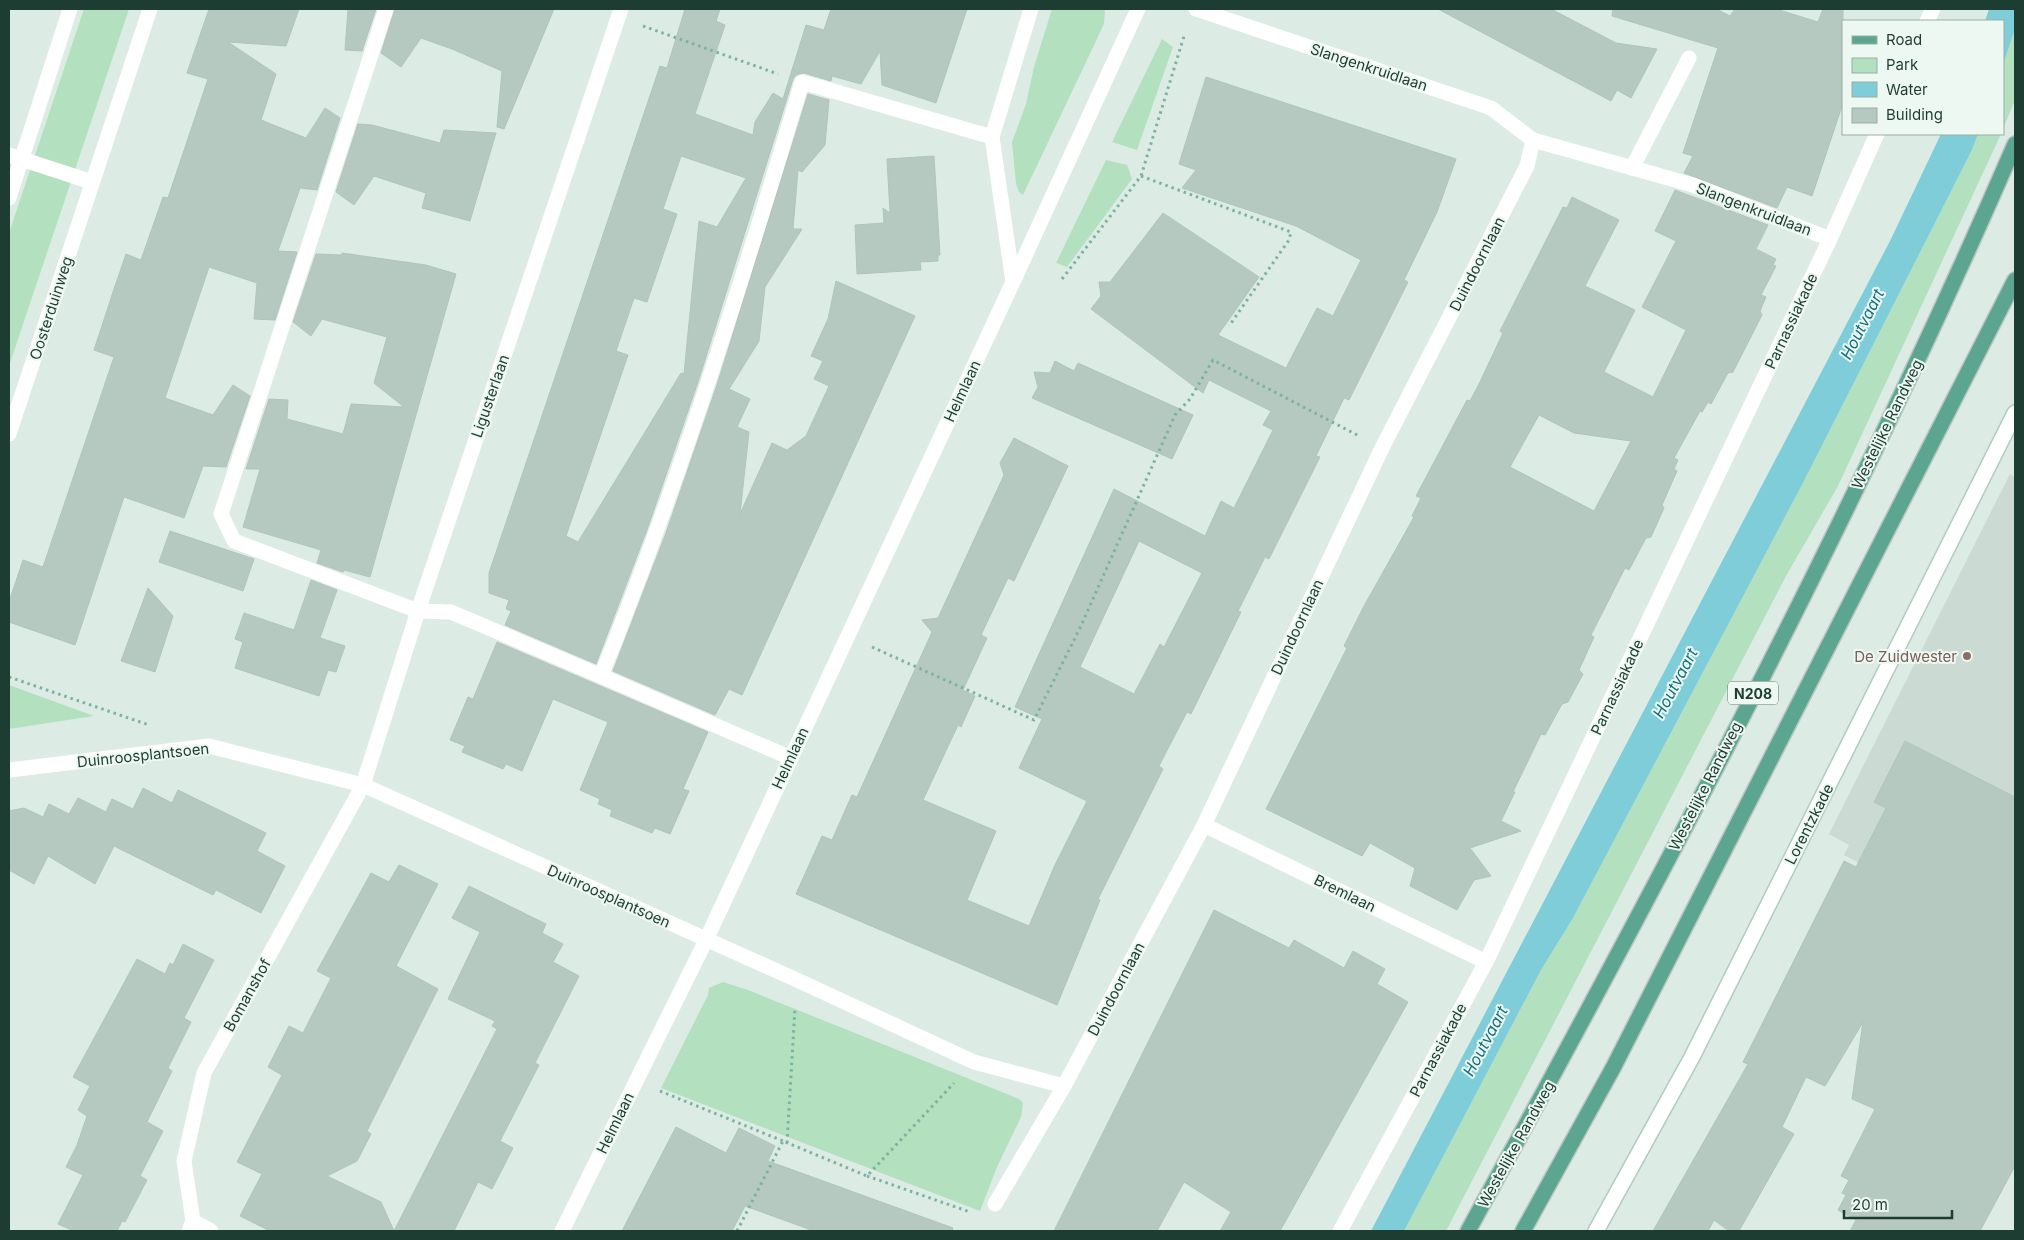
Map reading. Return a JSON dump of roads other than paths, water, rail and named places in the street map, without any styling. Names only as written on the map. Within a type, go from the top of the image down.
[{"type":"main road","name":"Westelijke Randweg","points":[[1468,1231],[1602,986],[1824,556],[1954,284],[2015,144]]},
{"type":"main road","name":"N208","points":[[1523,1231],[1613,1068],[2015,280]]},
{"type":"street","points":[[9,198],[15,157],[70,9]]},
{"type":"street","name":"Oosterduinweg","points":[[9,434],[150,9]]},
{"type":"street","points":[[386,9],[221,514],[234,541],[418,610],[452,612],[791,758]]},
{"type":"street","points":[[1013,282],[992,137],[1031,9]]},
{"type":"street","name":"Helmlaan","points":[[562,1231],[706,940],[1013,282],[1138,9]]},
{"type":"street","name":"Slangenkruidlaan","points":[[1196,9],[1491,108],[1533,140],[1693,185],[1830,239]]},
{"type":"street","name":"Ligusterlaan","points":[[363,786],[418,610],[620,13]]},
{"type":"street","points":[[1632,168],[1689,58]]},
{"type":"street","points":[[602,676],[639,582],[726,323],[802,82],[992,137]]},
{"type":"street","name":"Parnassiakade","points":[[1340,1231],[1486,962],[1830,239],[1877,135]]},
{"type":"street","name":"Duindoornlaan","points":[[1064,1086],[1204,825],[1382,448],[1527,166],[1533,140]]},
{"type":"street","points":[[15,157],[92,182]]},
{"type":"street","name":"Lorentzkade","points":[[1596,1231],[1692,1057],[2015,414]]},
{"type":"street","name":"Duinroosplantsoen","points":[[9,770],[209,746],[363,786],[797,980],[974,1062],[1064,1086]]},
{"type":"street","name":"Bomanshof","points":[[211,1231],[191,1226],[184,1161],[204,1073],[363,786]]},
{"type":"street","name":"Bremlaan","points":[[1204,825],[1486,962]]},
{"type":"street","points":[[995,1204],[1064,1086]]},
{"type":"water","points":[[1989,9],[2015,9],[2015,29],[2004,62],[2004,20],[1985,20]]},
{"type":"water","name":"Houtvaart","points":[[1941,135],[1978,135],[1972,150],[1804,481],[1573,918],[1541,970],[1404,1231],[1371,1231],[1890,241]]},
{"type":"place","name":"De Zuidwester","points":[[1967,656]]}]
